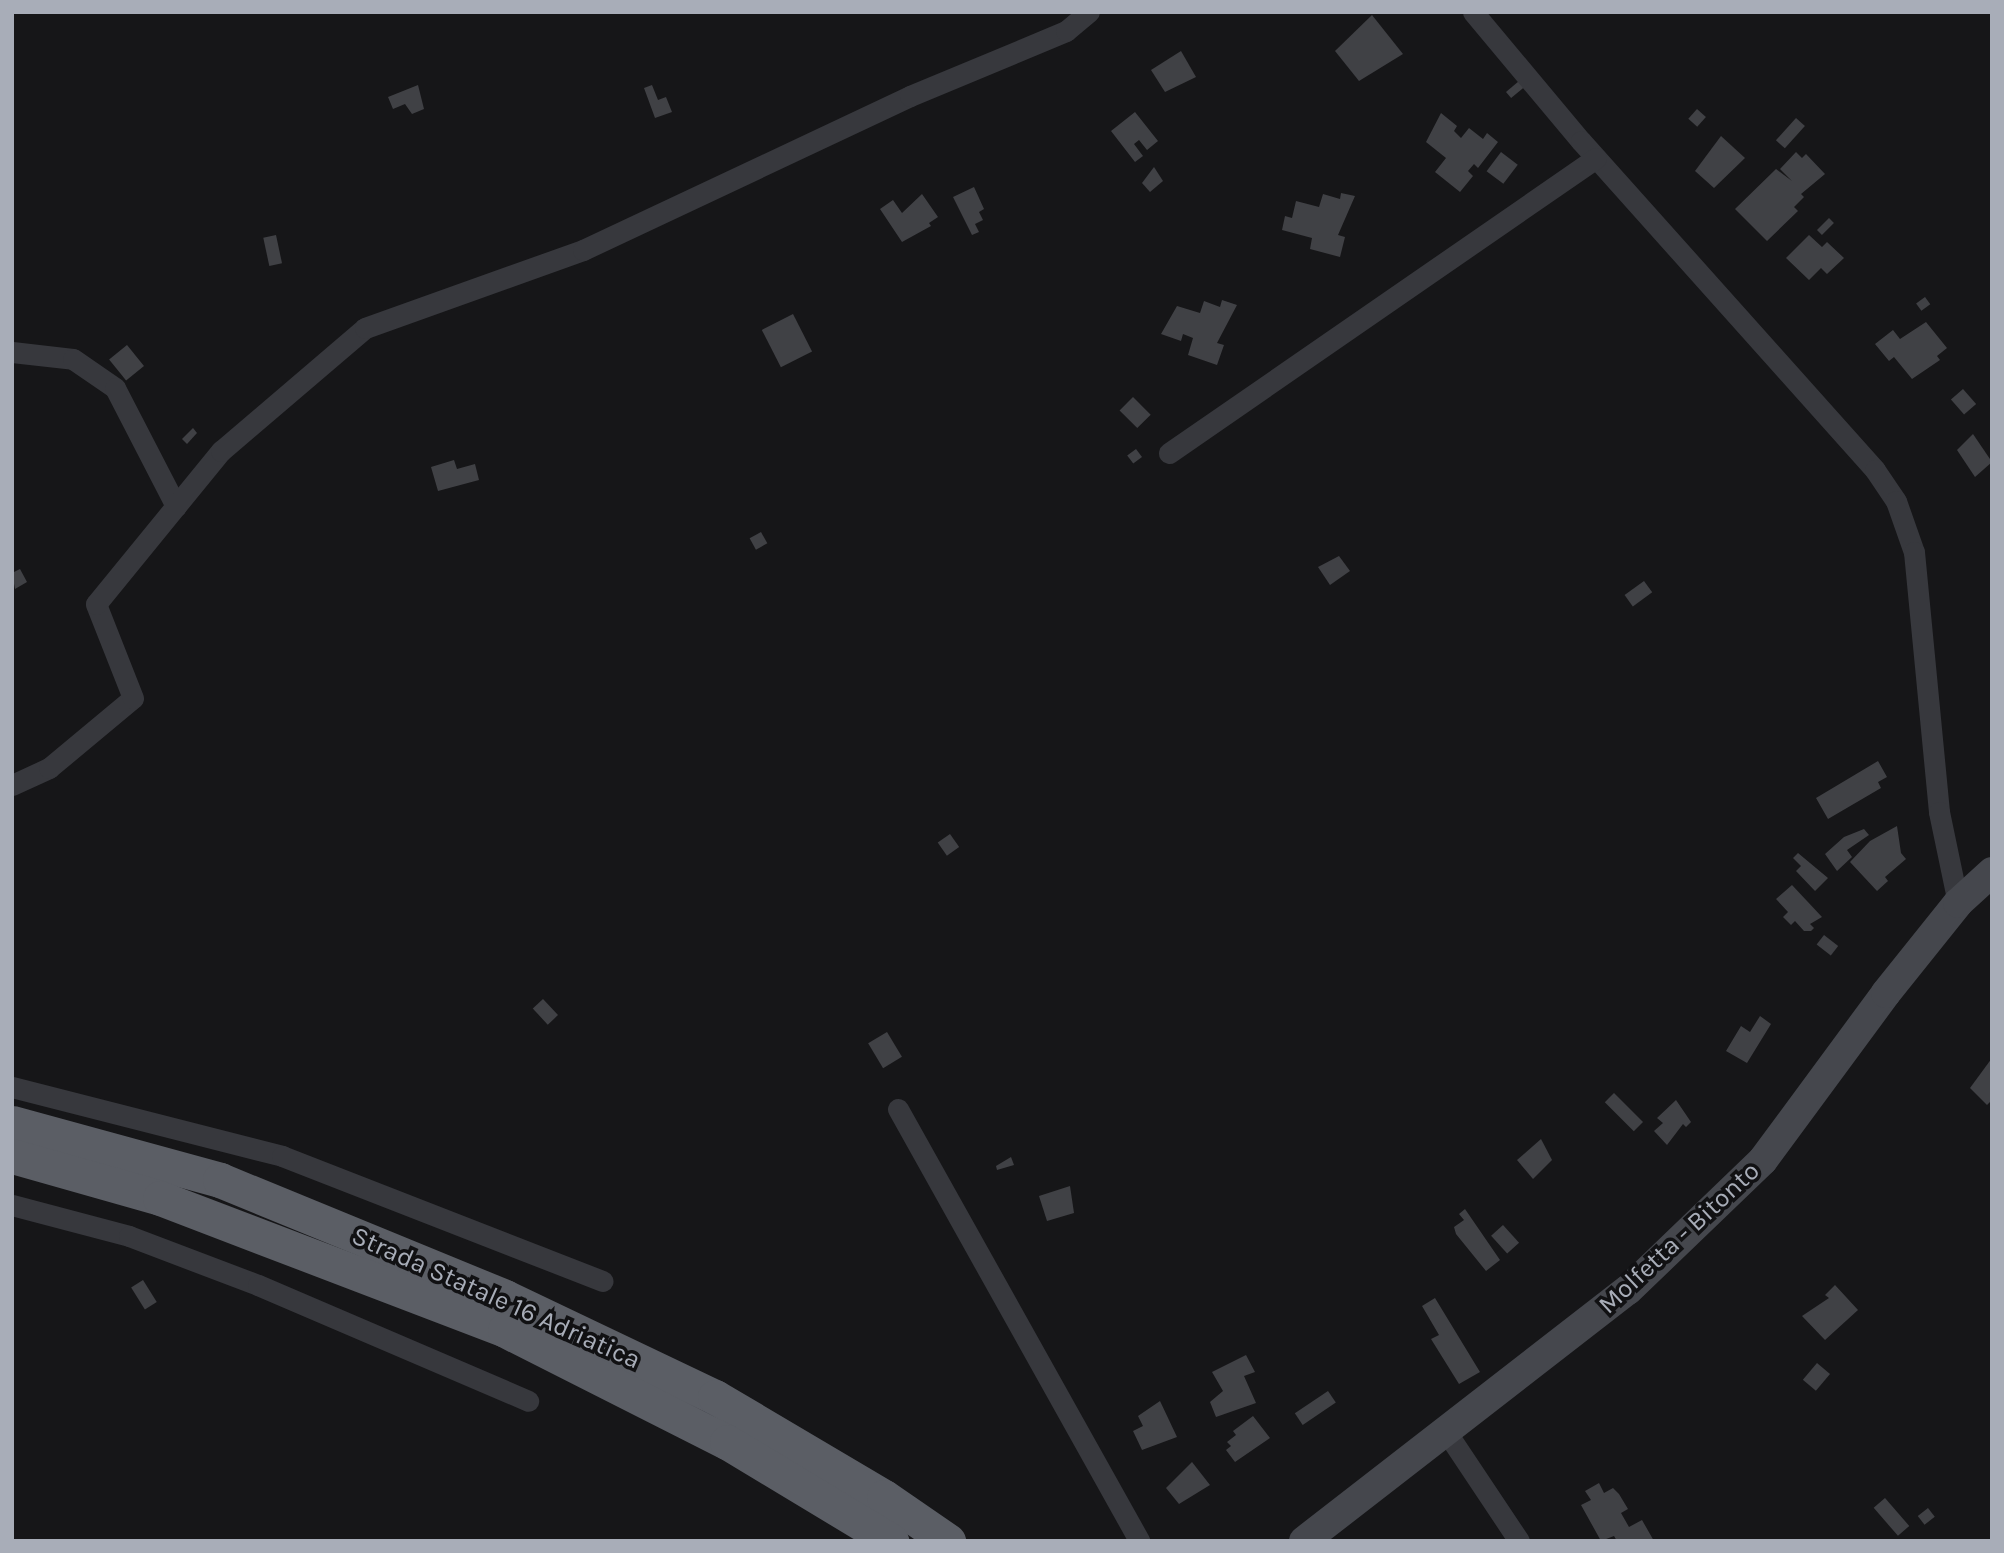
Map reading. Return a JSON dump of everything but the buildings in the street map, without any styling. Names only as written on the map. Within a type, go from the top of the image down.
[{"type":"highway","name":"Strada Statale 16 Adriatica","points":[[12,1123],[220,1180],[505,1297],[715,1397],[884,1497],[948,1541]]},
{"type":"highway","name":"Strada Statale 16 Adriatica","points":[[12,1156],[160,1198],[505,1330],[727,1442],[891,1541]]},
{"type":"main road","name":"Molfetta - Bitonto","points":[[1304,1541],[1628,1290],[1763,1160],[1958,903],[1992,872]]},
{"type":"street","points":[[12,785],[49,768],[133,698],[96,604],[221,451],[365,328],[583,250],[910,96],[1066,31],[1089,12]]},
{"type":"street","points":[[1473,12],[1596,158],[1875,470],[1896,500],[1914,552],[1939,812],[1958,903]]},
{"type":"street","points":[[1169,453],[1596,158]]},
{"type":"street","points":[[12,352],[74,359],[115,388],[176,506]]},
{"type":"street","points":[[12,1087],[282,1156],[602,1281]]},
{"type":"street","points":[[898,1109],[1139,1541]]},
{"type":"street","points":[[12,1205],[142,1241],[528,1401]]},
{"type":"street","points":[[1445,1430],[1519,1541]]}]
